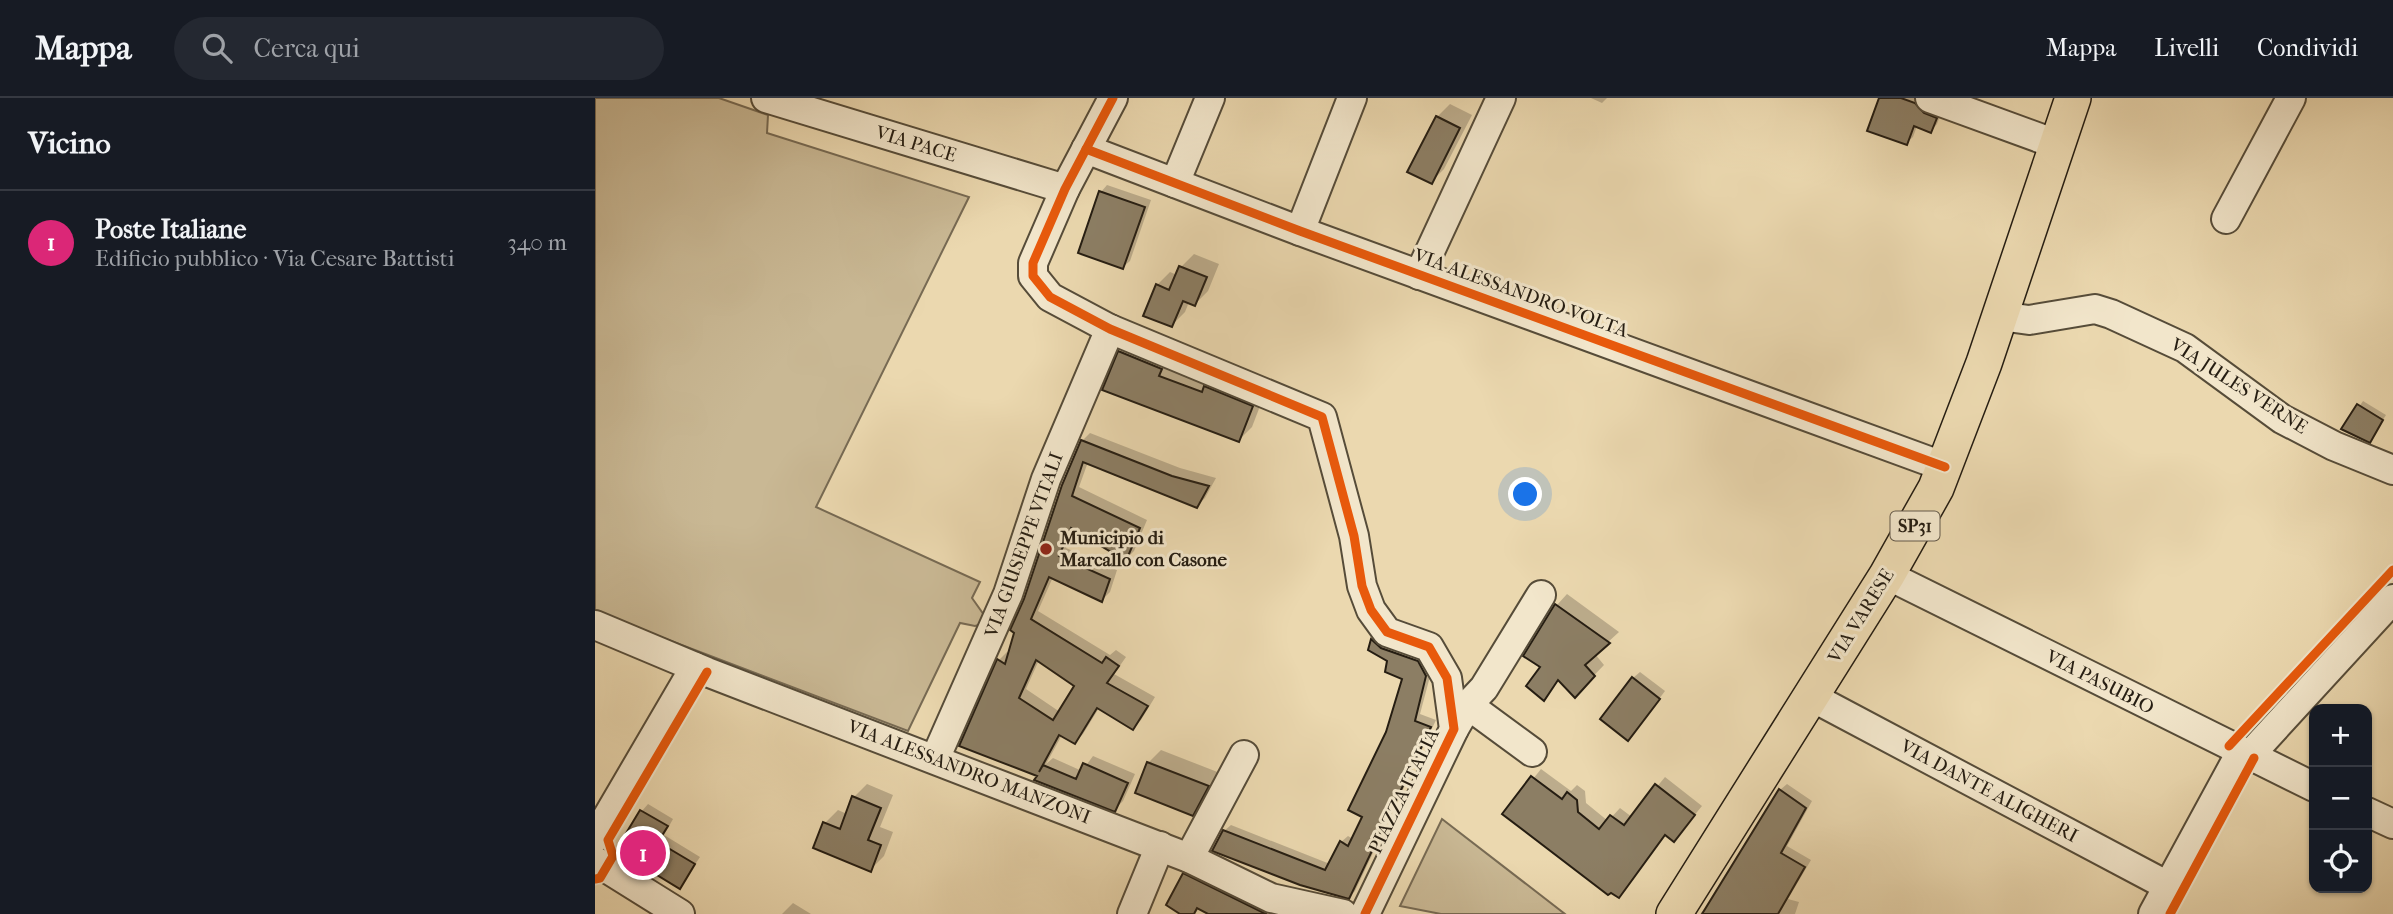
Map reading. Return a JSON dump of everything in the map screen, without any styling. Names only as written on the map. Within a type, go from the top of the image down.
[{"type":"main road","name":"VIA VARESE","points":[[1674,914],[1887,575],[1936,488],[2000,316],[2073,98]]},
{"type":"street","name":"VIA PACE","points":[[766,98],[1065,189]]},
{"type":"street","points":[[1109,329],[1063,305],[1040,287],[1033,276],[1033,263],[1065,189],[1112,98]]},
{"type":"street","points":[[1174,183],[1210,98]]},
{"type":"street","points":[[1300,232],[1352,98]]},
{"type":"street","points":[[1419,275],[1501,98]]},
{"type":"street","points":[[1930,98],[2056,144]]},
{"type":"street","points":[[2226,219],[2291,98]]},
{"type":"street","name":"VIA ALESSANDRO VOLTA","points":[[1086,149],[1300,232],[1945,467]]},
{"type":"street","name":"VIA JULES VERNE","points":[[2000,316],[2038,319],[2095,309],[2120,318],[2185,348],[2281,419],[2334,446],[2393,470]]},
{"type":"street","name":"PIAZZA ITALIA","points":[[1109,329],[1322,417],[1354,536],[1362,586],[1371,610],[1387,632],[1429,647],[1447,678],[1461,717],[1364,914]]},
{"type":"street","name":"VIA GIUSEPPE VITALI","points":[[935,759],[1008,594],[1046,479],[1109,329]]},
{"type":"street","name":"VIA PASUBIO","points":[[1887,575],[2309,785]]},
{"type":"street","points":[[1532,752],[1461,717],[1484,688],[1541,595]]},
{"type":"street","points":[[2153,914],[2245,754],[2393,599]]},
{"type":"street","name":"VIA ALESSANDRO MANZONI","points":[[595,625],[695,667],[1160,846],[1271,898],[1343,914]]},
{"type":"street","points":[[595,838],[695,667]]},
{"type":"street","name":"VIA DANTE ALIGHERI","points":[[1810,696],[2168,886]]},
{"type":"street","points":[[1189,858],[1244,755]]},
{"type":"street","points":[[2372,814],[2393,824]]},
{"type":"street","points":[[1132,914],[1160,846]]},
{"type":"street","points":[[595,861],[680,914]]},
{"type":"shaded area","points":[[595,98],[719,98],[768,115],[767,133],[969,197],[816,507],[980,582],[972,598],[984,615],[982,624],[975,626],[960,623],[908,731],[595,612]]},
{"type":"shaded area","points":[[1442,819],[1565,914],[1441,914],[1400,906]]},
{"type":"building","points":[[1879,98],[1901,98],[1915,103],[1924,113],[1937,118],[1931,133],[1914,126],[1907,145],[1867,131]]},
{"type":"building","points":[[1436,116],[1460,128],[1432,184],[1407,172]]},
{"type":"building","points":[[1099,191],[1145,207],[1123,269],[1078,253]]},
{"type":"building","points":[[1179,266],[1207,277],[1195,306],[1183,301],[1172,327],[1143,316],[1156,284],[1169,290]]},
{"type":"building","points":[[1118,351],[1162,369],[1159,376],[1202,392],[1204,386],[1253,406],[1239,442],[1102,390]]},
{"type":"building","points":[[2357,404],[2383,420],[2370,443],[2341,429]]},
{"type":"building","points":[[1081,440],[1172,476],[1209,486],[1197,508],[1083,462],[1072,496],[1140,528],[1126,561],[1071,528],[1059,556],[1110,579],[1102,602],[1049,577],[1031,619],[1102,663],[1106,657],[1119,666],[1107,683],[1148,706],[1133,730],[1097,708],[1075,744],[1059,735],[1039,772],[1043,765],[1076,779],[1083,763],[1128,783],[1115,812],[1034,780],[1037,776],[959,746],[997,659],[1005,664],[1014,633],[1010,630],[1024,599],[1062,485]],"holes":[[[1036,660],[1074,686],[1053,720],[1019,698]]]},
{"type":"building","points":[[1555,604],[1610,643],[1585,665],[1595,676],[1575,698],[1558,680],[1544,701],[1526,686],[1540,667],[1523,656]]},
{"type":"building","points":[[1371,639],[1381,648],[1418,661],[1426,676],[1415,721],[1431,727],[1349,899],[1300,885],[1212,851],[1223,830],[1325,870],[1340,841],[1348,846],[1362,817],[1348,810],[1386,732],[1402,679],[1385,672],[1387,661],[1368,650]]},
{"type":"building","points":[[1632,677],[1660,699],[1628,741],[1600,719]]},
{"type":"building","points":[[1147,762],[1209,786],[1193,816],[1135,793]]},
{"type":"building","points":[[1531,776],[1562,799],[1567,792],[1577,800],[1578,812],[1599,829],[1610,815],[1624,825],[1655,784],[1695,815],[1674,842],[1665,835],[1619,898],[1611,893],[1608,895],[1502,814]]},
{"type":"building","points":[[1779,789],[1806,808],[1781,853],[1805,867],[1778,914],[1702,914]]},
{"type":"building","points":[[852,796],[881,808],[868,840],[881,845],[871,872],[813,848],[823,822],[840,829]]},
{"type":"building","points":[[640,810],[668,826],[658,842],[695,864],[680,889],[616,850]]},
{"type":"building","points":[[1183,873],[1267,914],[1208,914],[1197,908],[1194,914],[1180,914],[1166,905]]},
{"type":"cycle path","points":[[1113,98],[1065,189],[1033,263],[1033,276],[1050,297],[1110,329],[1322,417],[1354,536],[1362,586],[1371,610],[1387,632],[1429,647],[1447,678],[1454,729],[1365,914]]},
{"type":"cycle path","points":[[1086,149],[1300,231],[1945,467]]},
{"type":"cycle path","points":[[2229,746],[2393,570]]},
{"type":"cycle path","points":[[595,879],[600,878],[613,856],[608,840],[707,672]]},
{"type":"cycle path","points":[[2170,914],[2254,758]]},
{"type":"place","name":"Municipio di Marcallo con Casone","points":[[1046,549]]},
{"type":"place","name":"Poste Italiane","points":[[643,853]]}]
